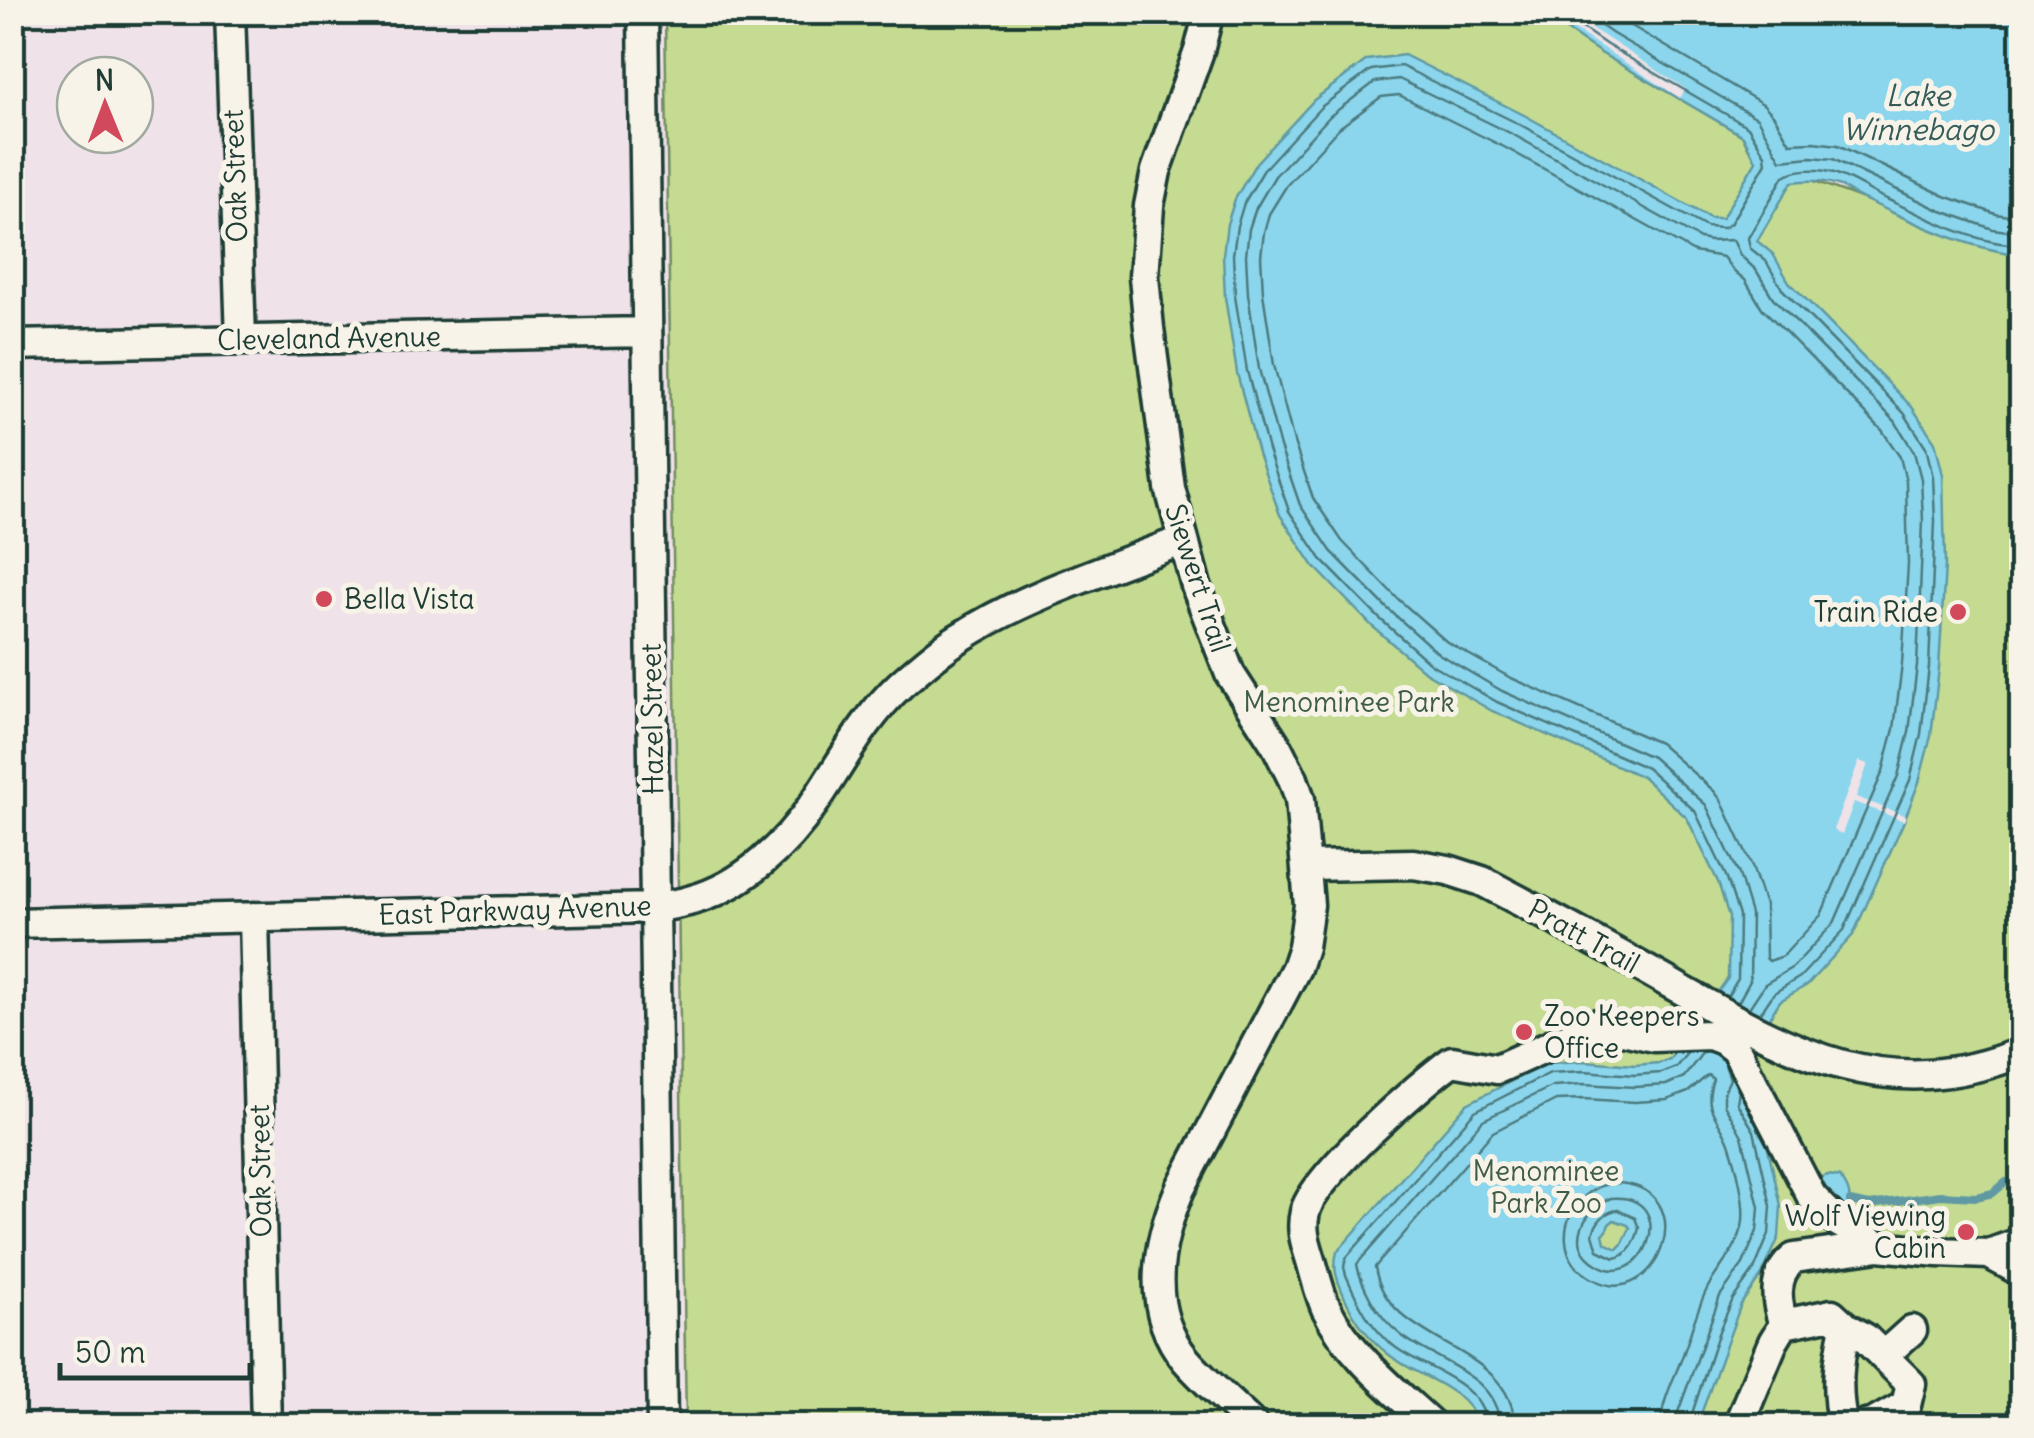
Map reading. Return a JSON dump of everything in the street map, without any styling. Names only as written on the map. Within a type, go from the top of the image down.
[{"type":"street","name":"Oak Street","points":[[230,12],[241,339]]},
{"type":"street","name":"Hazel Street","points":[[643,12],[662,1426]]},
{"type":"street","name":"Siewert Trail","points":[[1208,12],[1199,52],[1156,171],[1144,276],[1149,328],[1170,488],[1182,540],[1222,658],[1276,746],[1300,799],[1309,905],[1296,968],[1167,1219],[1157,1276],[1161,1305],[1176,1346],[1254,1426]]},
{"type":"street","name":"Cleveland Avenue","points":[[12,345],[646,332]]},
{"type":"street","name":"East Parkway Avenue","points":[[12,922],[655,908],[700,898],[760,863],[789,836],[875,711],[958,638],[1025,603],[1182,540]]},
{"type":"street","name":"Pratt Trail","points":[[1307,866],[1413,864],[1482,881],[1763,1034],[1836,1064],[1916,1076],[1962,1071],[2022,1052]]},
{"type":"street","name":"Oak Street","points":[[254,917],[266,1426]]},
{"type":"street","points":[[1433,1426],[1357,1353],[1327,1310],[1302,1232],[1312,1193],[1419,1086],[1452,1061],[1497,1069],[1598,1024],[1654,1038],[1710,1035],[1723,1040],[1736,1050],[1812,1197],[1836,1220],[1880,1246]]},
{"type":"street","points":[[1784,1324],[1775,1302],[1785,1265],[1794,1258],[1880,1246],[1989,1254],[2022,1242]]},
{"type":"street","points":[[1989,1254],[2022,1272]]},
{"type":"street","points":[[1738,1426],[1784,1324],[1832,1314],[1865,1338],[1911,1384],[1906,1405],[1862,1426]]},
{"type":"street","points":[[1843,1426],[1838,1402],[1838,1359],[1846,1327]]},
{"type":"street","points":[[1882,1356],[1912,1330]]},
{"type":"green space","name":"Menominee Park","points":[[665,13],[1541,13],[1743,136],[1749,149],[1812,180],[2021,257],[2021,1425],[686,1425]]},
{"type":"water","name":"Lake Winnebago","points":[[1541,13],[2021,13],[2021,255],[1954,238],[1864,200],[1841,186],[1816,181],[1792,182],[1757,241],[1773,254],[1789,282],[1912,407],[1935,442],[1943,475],[1945,565],[1931,736],[1904,821],[1853,935],[1807,985],[1780,1001],[1747,1053],[1756,1081],[1746,1099],[1763,1126],[1781,1206],[1779,1237],[1762,1275],[1741,1304],[1697,1425],[1479,1425],[1472,1411],[1451,1391],[1401,1363],[1369,1335],[1340,1287],[1335,1270],[1337,1252],[1467,1104],[1547,1063],[1635,1065],[1670,1059],[1728,978],[1729,917],[1718,882],[1687,818],[1643,777],[1492,711],[1425,672],[1371,625],[1313,565],[1280,515],[1258,453],[1237,373],[1223,255],[1235,199],[1256,163],[1314,100],[1367,60],[1404,55],[1524,115],[1710,218],[1722,218],[1756,161],[1743,136]],"holes":[[[1614,1220],[1630,1228],[1617,1249],[1605,1243],[1603,1234]]]},
{"type":"water","points":[[1840,1177],[1846,1186],[1850,1199],[1847,1214],[1820,1189],[1817,1178]]},
{"type":"pier","points":[[1549,13],[1568,13],[1686,89],[1680,98]]},
{"type":"pier","points":[[1859,761],[1868,764],[1856,797],[1906,816],[1904,821],[1854,802],[1842,834],[1833,830]]},
{"type":"waterway","points":[[1850,1201],[1870,1205],[1940,1195],[1976,1197],[1993,1193],[2006,1182]]},
{"type":"place","name":"Bella Vista","points":[[324,599]]},
{"type":"place","name":"Train Ride","points":[[1958,612]]},
{"type":"place","name":"Zoo Keepers Office","points":[[1524,1032]]},
{"type":"place","name":"Wolf Viewing Cabin","points":[[1966,1232]]},
{"type":"park label","name":"Menominee Park Zoo","points":[[1546,1187]]}]
